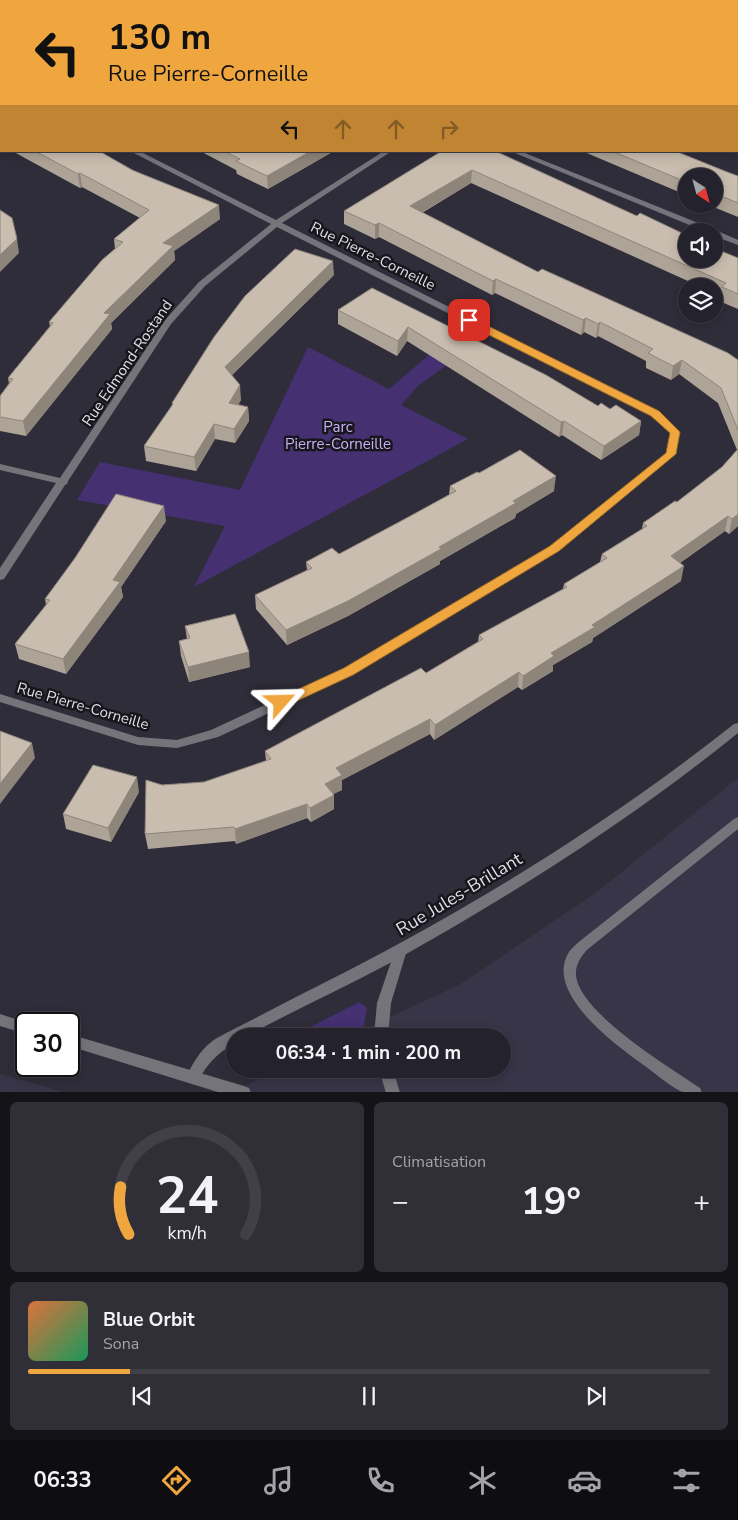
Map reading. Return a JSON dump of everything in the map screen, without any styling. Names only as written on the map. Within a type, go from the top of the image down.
[{"type":"street","name":"Rue Pierre-Corneille","points":[[0,698],[138,740],[177,744],[214,734],[348,671],[554,548],[671,454],[675,432],[655,414],[135,152]]},
{"type":"street","name":"Rue Edmond-Rostand","points":[[0,576],[64,482],[168,322],[202,284],[275,224],[387,152]]},
{"type":"street","points":[[515,152],[690,223]]},
{"type":"street","points":[[723,237],[738,243]]},
{"type":"street","points":[[0,467],[64,482]]},
{"type":"street","name":"Rue Jules-Brillant","points":[[193,1077],[198,1066],[214,1048],[401,950],[519,881],[623,815],[738,727]]},
{"type":"street","points":[[696,1092],[606,1029],[580,999],[572,984],[570,972],[573,957],[584,945],[738,822]]},
{"type":"street","points":[[382,1028],[384,1003],[401,950]]},
{"type":"street","points":[[0,1020],[15,1025]]},
{"type":"street","points":[[80,1043],[244,1092]]},
{"type":"street","points":[[389,1078],[393,1092]]},
{"type":"shaded area","points":[[738,778],[738,1092],[232,1092],[261,1078],[511,1078],[511,1028],[366,1028],[459,985],[597,892]]},
{"type":"shaded area","points":[[0,1074],[63,1092],[0,1092]]},
{"type":"green space","name":"Parc Pierre-Corneille","points":[[463,326],[485,337],[418,386],[401,405],[468,439],[194,587],[225,526],[77,500],[100,462],[240,490],[308,347],[389,389]]},
{"type":"green space","points":[[359,1002],[367,1008],[363,1028],[309,1028]]},
{"type":"building","points":[[37,152],[101,152],[132,170],[219,205],[163,243],[173,246],[104,313],[110,314],[23,421],[0,417],[0,396],[13,379],[8,378],[53,323],[49,322],[102,260],[123,242],[114,239],[149,210],[80,173],[78,174]]},
{"type":"building","points":[[226,152],[309,152],[267,176],[236,161],[240,159]]},
{"type":"building","points":[[440,152],[497,152],[637,216],[640,213],[678,231],[678,262],[472,170],[410,206],[538,272],[542,269],[728,353],[738,360],[738,430],[721,388],[682,360],[673,366],[648,353],[653,349],[600,322],[598,324],[586,318],[583,320],[496,279],[493,281],[379,223],[375,225],[344,211]]},
{"type":"building","points":[[614,152],[678,152],[718,168],[678,168],[678,179]]},
{"type":"building","points":[[723,170],[738,176],[738,203],[723,197]]},
{"type":"building","points":[[0,210],[12,218],[17,239],[0,255]]},
{"type":"building","points":[[295,249],[333,261],[225,367],[240,385],[229,403],[248,407],[234,429],[214,424],[194,457],[144,446],[173,404],[214,337],[245,296]]},
{"type":"building","points":[[723,252],[738,258],[738,294],[723,287],[726,283],[723,282],[723,278],[715,278],[692,268],[723,268]]},
{"type":"building","points":[[372,288],[546,375],[598,406],[601,403],[610,409],[616,405],[641,421],[604,446],[564,421],[561,422],[408,327],[398,341],[338,310]]},
{"type":"building","points":[[738,449],[738,514],[732,519],[728,516],[671,556],[684,566],[592,625],[595,627],[551,653],[554,656],[523,676],[519,672],[435,725],[430,719],[336,768],[342,775],[325,784],[334,795],[310,808],[307,804],[235,829],[234,827],[145,834],[146,780],[162,785],[204,782],[271,759],[265,751],[421,668],[426,673],[483,639],[479,635],[567,587],[564,584],[607,558],[602,554],[647,526],[643,523],[675,501],[677,502],[722,467]]},
{"type":"building","points":[[520,450],[556,476],[513,501],[516,503],[439,547],[441,549],[348,601],[286,630],[255,595],[312,568],[306,562],[332,548],[339,554],[405,519],[456,491],[450,486],[477,472],[479,473]]},
{"type":"building","points":[[116,494],[164,506],[113,580],[120,582],[63,659],[15,644],[50,600],[45,599],[75,558]]},
{"type":"building","points":[[235,614],[249,652],[188,667],[179,641],[190,638],[185,626]]},
{"type":"building","points":[[0,731],[32,743],[0,784]]},
{"type":"building","points":[[93,765],[137,777],[108,828],[63,814]]},
{"type":"route","points":[[281,702],[348,671],[554,548],[671,454],[675,432],[655,414],[469,320]]}]
